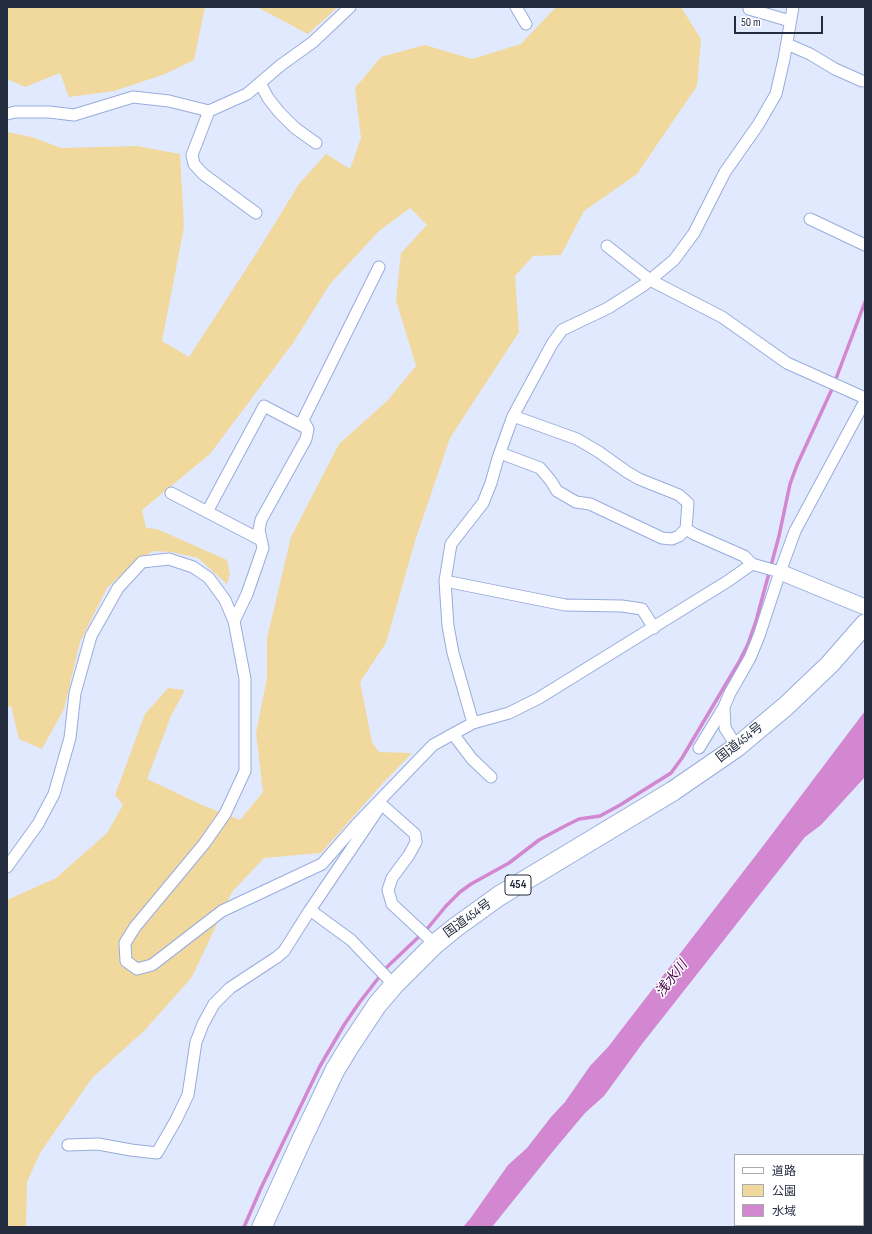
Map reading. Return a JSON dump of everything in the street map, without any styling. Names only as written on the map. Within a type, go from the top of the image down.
[{"type":"highway","name":"国道454号","points":[[262,1227],[335,1070],[355,1036],[377,1005],[394,985],[435,944],[499,896],[673,791],[737,747],[786,706],[824,670],[865,624]]},
{"type":"street","points":[[7,114],[15,112],[49,112],[74,115],[133,97],[169,101],[210,111],[247,94],[281,65],[313,42],[350,7]]},
{"type":"street","points":[[516,7],[526,24]]},
{"type":"street","points":[[473,723],[448,626],[445,581],[451,544],[483,503],[491,483],[512,416],[552,344],[562,330],[608,308],[650,280],[674,260],[694,233],[725,172],[758,125],[776,94],[787,44],[793,7]]},
{"type":"street","points":[[749,9],[790,21]]},
{"type":"street","points":[[787,44],[810,54],[835,69],[862,81]]},
{"type":"street","points":[[260,83],[268,98],[279,112],[295,128],[316,143]]},
{"type":"street","points":[[210,111],[192,155],[194,164],[203,174],[256,213]]},
{"type":"street","points":[[810,219],[865,245]]},
{"type":"street","points":[[607,246],[650,280],[722,317],[787,363],[865,398]]},
{"type":"street","points":[[234,621],[247,594],[263,548],[258,530],[261,520],[306,439],[308,430],[303,420],[379,268]]},
{"type":"street","points":[[698,748],[724,707],[730,692],[750,658],[795,531],[865,401]]},
{"type":"street","points":[[207,512],[264,406],[308,430]]},
{"type":"street","points":[[500,453],[540,468],[551,481],[557,492],[576,502],[590,504],[662,538],[679,536],[686,529],[688,504],[679,495],[639,479],[577,439],[512,416]]},
{"type":"street","points":[[171,493],[261,540]]},
{"type":"street","points":[[686,529],[744,556],[752,564],[780,572],[865,607]]},
{"type":"street","points":[[7,867],[38,824],[54,794],[70,738],[76,693],[91,636],[118,588],[142,562],[169,559],[193,567],[209,578],[225,600],[234,621],[245,678],[245,771],[224,814],[204,844],[135,926],[125,943],[126,961],[137,970],[152,965],[222,911],[322,864],[356,825],[382,800],[433,745],[473,723],[509,713],[539,698],[584,669],[654,628],[752,564]]},
{"type":"street","points":[[445,581],[565,605],[622,606],[642,609],[654,628]]},
{"type":"street","points":[[724,707],[726,728],[737,747]]},
{"type":"street","points":[[454,734],[472,759],[491,777]]},
{"type":"street","points":[[68,1144],[98,1144],[156,1153],[176,1120],[188,1095],[196,1042],[203,1024],[214,1004],[230,988],[284,951],[382,800]]},
{"type":"street","points":[[382,800],[415,834],[416,842],[409,855],[392,878],[388,890],[392,904],[435,944]]},
{"type":"street","points":[[310,910],[351,940],[394,985]]},
{"type":"green space","points":[[7,7],[205,7],[194,60],[165,74],[114,91],[69,97],[60,73],[25,87],[7,79]]},
{"type":"green space","points":[[257,7],[338,7],[308,34]]},
{"type":"green space","points":[[556,7],[681,7],[701,39],[697,86],[637,174],[584,211],[561,255],[533,256],[515,276],[519,332],[450,438],[415,541],[386,643],[360,682],[372,742],[379,752],[412,753],[383,783],[321,853],[264,858],[232,892],[192,977],[144,1031],[92,1078],[40,1153],[27,1182],[26,1227],[7,1227],[7,900],[56,878],[107,833],[123,805],[115,795],[145,714],[168,688],[185,690],[171,716],[147,779],[202,805],[240,820],[263,792],[256,733],[267,678],[267,638],[291,537],[339,444],[387,401],[416,366],[396,300],[401,253],[427,225],[410,208],[379,231],[330,284],[293,343],[210,454],[142,510],[146,528],[157,529],[227,560],[230,574],[227,584],[198,558],[171,552],[153,551],[134,563],[107,588],[80,642],[64,709],[42,749],[19,739],[11,706],[7,707],[7,132],[32,137],[61,148],[137,146],[180,154],[184,227],[162,341],[189,357],[299,184],[326,154],[350,169],[361,138],[355,88],[381,57],[425,45],[472,59],[521,44]]},
{"type":"water","name":"浅水川","points":[[865,711],[865,777],[821,825],[805,837],[642,1044],[604,1096],[585,1113],[492,1227],[463,1227],[508,1165],[527,1148],[551,1117],[565,1102],[590,1066],[608,1047]]},
{"type":"waterway","points":[[244,1227],[261,1188],[320,1066],[344,1025],[387,967],[427,929],[460,892],[471,884],[509,863],[539,840],[563,827],[579,819],[600,816],[620,805],[671,773],[682,758],[739,662],[748,644],[756,621],[779,536],[790,484],[797,465],[832,389],[865,302]]}]
